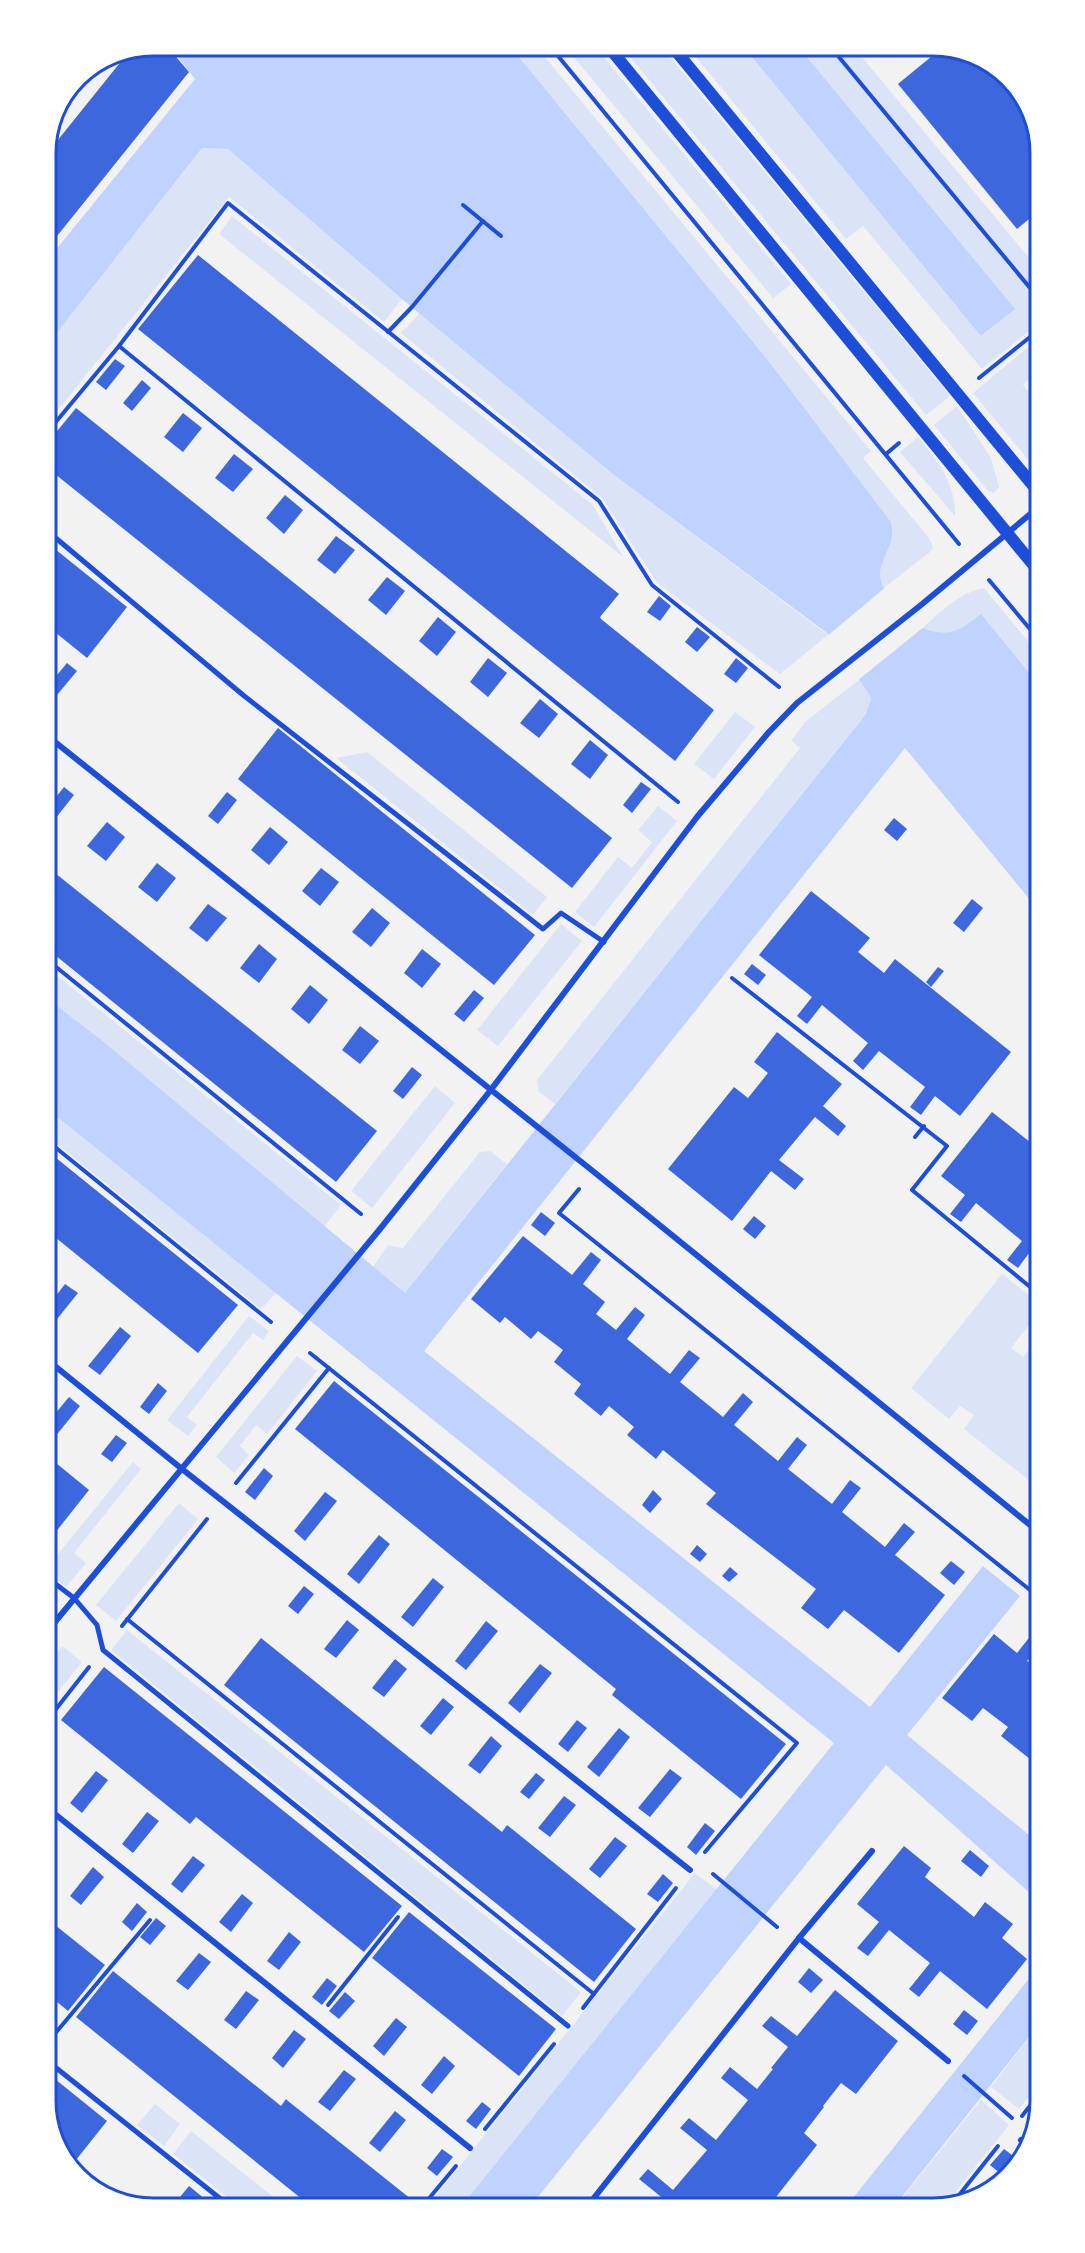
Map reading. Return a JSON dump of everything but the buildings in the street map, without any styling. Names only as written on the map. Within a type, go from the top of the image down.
[{"type":"main road","points":[[616,56],[1030,561]]},
{"type":"main road","points":[[680,56],[1030,482]]},
{"type":"street","points":[[56,1620],[380,1229],[490,1092],[697,817],[769,732],[797,703],[921,605],[1030,514]]},
{"type":"street","points":[[56,538],[243,695],[543,929],[561,913],[604,942]]},
{"type":"street","points":[[56,743],[490,1092],[594,1172],[1030,1525]]},
{"type":"street","points":[[56,1367],[222,1501],[690,1870]]},
{"type":"street","points":[[56,1584],[74,1598],[97,1625],[103,1650],[568,2026]]},
{"type":"street","points":[[56,1815],[470,2148]]},
{"type":"street","points":[[594,2198],[799,1938],[872,1851]]},
{"type":"street","points":[[799,1938],[948,2061]]},
{"type":"street","points":[[56,2068],[218,2197]]},
{"type":"path","points":[[558,56],[1030,629]]},
{"type":"path","points":[[839,56],[1030,288]]},
{"type":"path","points":[[56,422],[118,346],[228,203],[599,501],[652,585],[797,703]]},
{"type":"path","points":[[463,205],[501,236]]},
{"type":"path","points":[[388,332],[412,307],[483,221]]},
{"type":"path","points":[[118,346],[697,817]]},
{"type":"path","points":[[56,967],[380,1229]]},
{"type":"path","points":[[732,978],[947,1146],[912,1190],[1030,1286]]},
{"type":"path","points":[[915,1137],[924,1126]]},
{"type":"path","points":[[56,1148],[797,1743],[690,1870]]},
{"type":"path","points":[[594,1172],[559,1213],[1030,1590]]},
{"type":"path","points":[[56,1709],[329,1368]]},
{"type":"path","points":[[127,1619],[594,1994]]},
{"type":"path","points":[[711,1873],[781,1929]]},
{"type":"path","points":[[314,2022],[412,1900]]},
{"type":"path","points":[[56,2032],[165,1903]]},
{"type":"path","points":[[948,2061],[996,2103]]},
{"type":"path","points":[[1017,2122],[1030,2106]]},
{"type":"path","points":[[961,2193],[1002,2140]]},
{"type":"shaded area","points":[[518,56],[544,56],[871,451],[863,458],[929,538],[933,547],[930,552],[884,588],[880,574],[892,537],[891,522],[767,359]]},
{"type":"shaded area","points":[[573,56],[603,56],[791,284],[773,298]]},
{"type":"shaded area","points":[[629,56],[669,56],[950,396],[926,415]]},
{"type":"shaded area","points":[[695,56],[751,56],[982,336],[1014,309],[806,56],[861,56],[1030,259],[1030,330],[982,369],[863,226],[846,239]]},
{"type":"shaded area","points":[[202,148],[228,149],[402,299],[384,322],[229,197],[56,412],[56,334]]},
{"type":"shaded area","points":[[232,216],[593,505],[623,557],[219,234]]},
{"type":"shaded area","points":[[420,313],[614,475],[828,635],[780,674],[657,583],[603,499],[401,333]]},
{"type":"shaded area","points":[[1030,345],[1030,379],[1023,385],[1030,394],[1030,462],[973,393]]},
{"type":"shaded area","points":[[957,406],[991,458],[999,487],[994,493],[988,491],[934,425]]},
{"type":"shaded area","points":[[918,437],[933,455],[949,483],[955,516],[900,452]]},
{"type":"shaded area","points":[[984,588],[1030,644],[1030,674],[981,615],[954,631],[940,632],[922,628],[958,599]]},
{"type":"shaded area","points":[[860,679],[871,698],[866,714],[555,1104],[539,1092],[537,1080],[800,748],[791,741],[805,722]]},
{"type":"shaded area","points":[[735,712],[755,727],[714,779],[694,764]]},
{"type":"shaded area","points":[[367,752],[547,897],[533,915],[336,758]]},
{"type":"shaded area","points":[[658,806],[677,821],[594,927],[575,912],[618,857],[632,868],[652,842],[638,830]]},
{"type":"shaded area","points":[[561,924],[582,941],[498,1046],[477,1030]]},
{"type":"shaded area","points":[[56,975],[341,1205],[324,1227],[56,1013]]},
{"type":"shaded area","points":[[435,1086],[455,1103],[372,1208],[351,1191]]},
{"type":"shaded area","points":[[56,1116],[276,1293],[261,1309],[56,1143]]},
{"type":"shaded area","points":[[490,1151],[507,1164],[405,1293],[373,1267],[388,1245],[403,1248],[480,1152]]},
{"type":"shaded area","points":[[1002,1274],[1030,1296],[1030,1324],[1011,1348],[1023,1357],[1030,1348],[1030,1481],[964,1429],[974,1415],[960,1406],[949,1419],[911,1388]]},
{"type":"shaded area","points":[[249,1316],[269,1331],[263,1340],[253,1333],[187,1417],[197,1425],[188,1436],[167,1420]]},
{"type":"shaded area","points":[[297,1356],[317,1371],[267,1434],[256,1425],[240,1446],[249,1455],[234,1473],[216,1457]]},
{"type":"shaded area","points":[[133,1462],[141,1469],[74,1553],[86,1563],[66,1587],[56,1579],[56,1556]]},
{"type":"shaded area","points":[[179,1503],[198,1519],[116,1621],[96,1605]]},
{"type":"shaded area","points":[[127,1630],[581,1992],[562,2016],[111,1650]]},
{"type":"shaded area","points":[[62,1646],[82,1662],[56,1694],[56,1653]]},
{"type":"shaded area","points":[[695,1873],[717,1890],[469,2197],[435,2197]]},
{"type":"shaded area","points":[[1030,2036],[1030,2095],[1019,2109],[991,2087]]},
{"type":"shaded area","points":[[981,2100],[1009,2125],[952,2196],[902,2198]]},
{"type":"shaded area","points":[[155,2104],[180,2124],[164,2146],[137,2125]]},
{"type":"shaded area","points":[[191,2131],[273,2197],[227,2197],[173,2154]]},
{"type":"water","points":[[177,56],[518,56],[767,359],[891,522],[892,537],[880,574],[884,588],[922,628],[932,631],[948,632],[960,629],[981,614],[1030,674],[1030,900],[905,748],[424,1351],[870,1707],[983,1566],[1020,1596],[907,1735],[1030,1836],[1030,1893],[886,1765],[537,2197],[469,2197],[834,1743],[56,1116],[56,1005],[100,1039],[405,1293],[866,714],[871,698],[827,633],[614,475],[402,299],[228,149],[202,148],[56,334],[56,250],[195,79]]},
{"type":"water","points":[[751,56],[806,56],[1015,309],[981,336]]},
{"type":"water","points":[[1030,1977],[1030,2036],[901,2198],[853,2198]]},
{"type":"pier","points":[[887,586],[925,626],[857,681],[826,637]]}]
